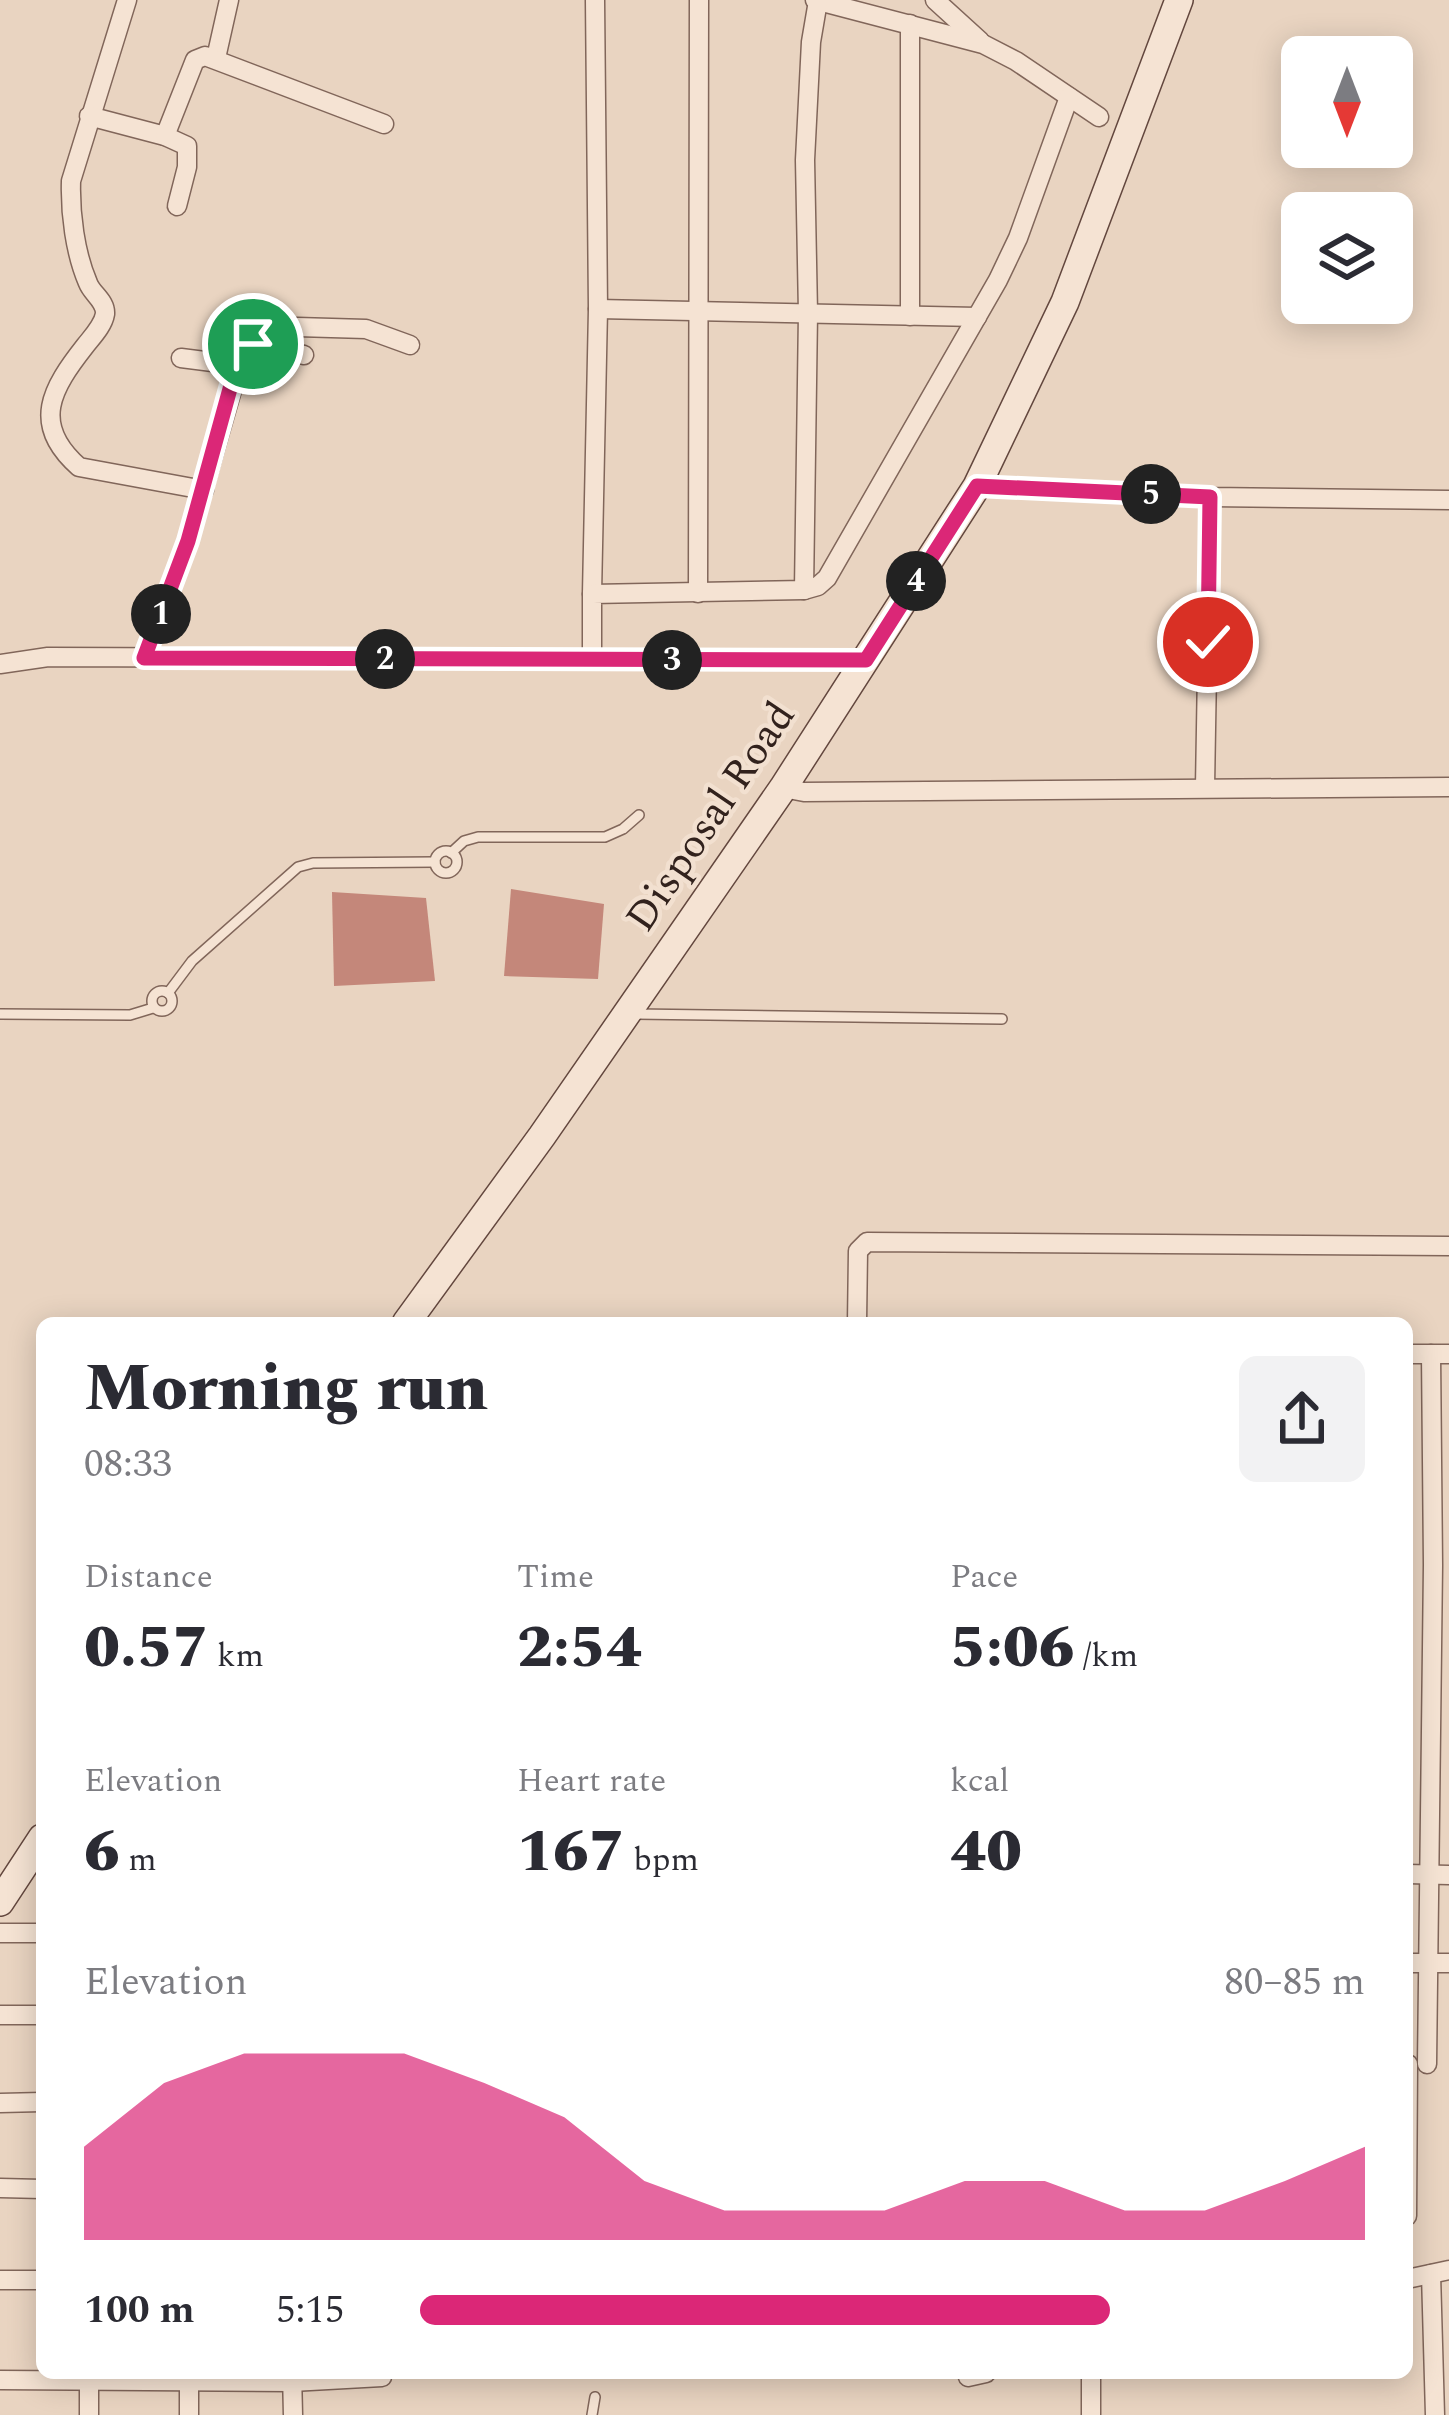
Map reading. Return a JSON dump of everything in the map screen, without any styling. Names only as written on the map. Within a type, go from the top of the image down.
[{"type":"street","points":[[127,0],[72,171],[71,212],[86,278],[105,314],[57,382],[51,425],[68,457],[79,466],[204,490]]},
{"type":"street","points":[[216,58],[230,0]]},
{"type":"street","points":[[592,660],[598,309],[595,0]]},
{"type":"street","points":[[698,593],[699,0]]},
{"type":"street","points":[[804,590],[805,160],[816,0],[983,44]]},
{"type":"street","points":[[934,0],[983,44],[1099,117]]},
{"type":"street","name":"Disposal Road","points":[[410,1317],[597,1059],[784,788],[977,486],[1065,302],[1179,0]]},
{"type":"street","points":[[910,24],[910,316]]},
{"type":"street","points":[[165,136],[196,60],[202,56],[384,124]]},
{"type":"street","points":[[592,594],[804,590],[827,578],[1018,238],[1069,97]]},
{"type":"street","points":[[89,116],[179,141],[188,151],[177,206]]},
{"type":"street","points":[[598,309],[977,317]]},
{"type":"street","points":[[144,658],[253,344],[291,356],[299,321],[366,329],[410,345]]},
{"type":"street","points":[[182,358],[244,367]]},
{"type":"street","points":[[977,486],[1210,497],[1449,500]]},
{"type":"street","points":[[1205,787],[1210,497]]},
{"type":"street","points":[[0,664],[48,657],[866,660]]},
{"type":"street","points":[[784,788],[804,792],[1449,787]]},
{"type":"street","points":[[857,1317],[858,1250],[867,1242],[1449,1246]]},
{"type":"street","points":[[1440,1354],[1439,1963],[1414,2064],[1449,2065]]},
{"type":"street","points":[[0,1901],[36,1847]]},
{"type":"street","points":[[0,1933],[36,1933]]},
{"type":"street","points":[[0,2015],[36,2015]]},
{"type":"street","points":[[0,2103],[36,2102]]},
{"type":"street","points":[[0,2188],[36,2189]]},
{"type":"street","points":[[1435,2415],[1440,2272]]},
{"type":"street","points":[[0,2280],[36,2280]]},
{"type":"street","points":[[0,2380],[45,2379]]},
{"type":"street","points":[[89,2415],[90,2379]]},
{"type":"street","points":[[189,2379],[189,2415]]},
{"type":"street","points":[[292,2379],[293,2415]]},
{"type":"street","points":[[1091,2379],[1091,2415]]},
{"type":"lane","points":[[435,862],[439,854],[451,853],[464,841],[478,837],[605,837],[639,815]]},
{"type":"lane","points":[[435,862],[442,872],[451,871],[456,864],[451,853]]},
{"type":"lane","points":[[0,1015],[130,1015],[153,1008],[162,1012],[170,1008],[168,993],[192,962],[298,868],[314,863],[435,862]]},
{"type":"lane","points":[[628,1014],[1002,1019]]},
{"type":"lane","points":[[592,2415],[595,2397]]},
{"type":"building","points":[[511,889],[604,904],[598,979],[504,976]]},
{"type":"building","points":[[332,892],[426,898],[435,981],[334,986]]},
{"type":"route","points":[[253,344],[236,367],[188,541],[144,658],[866,660],[977,486],[1210,497],[1208,642]]}]
